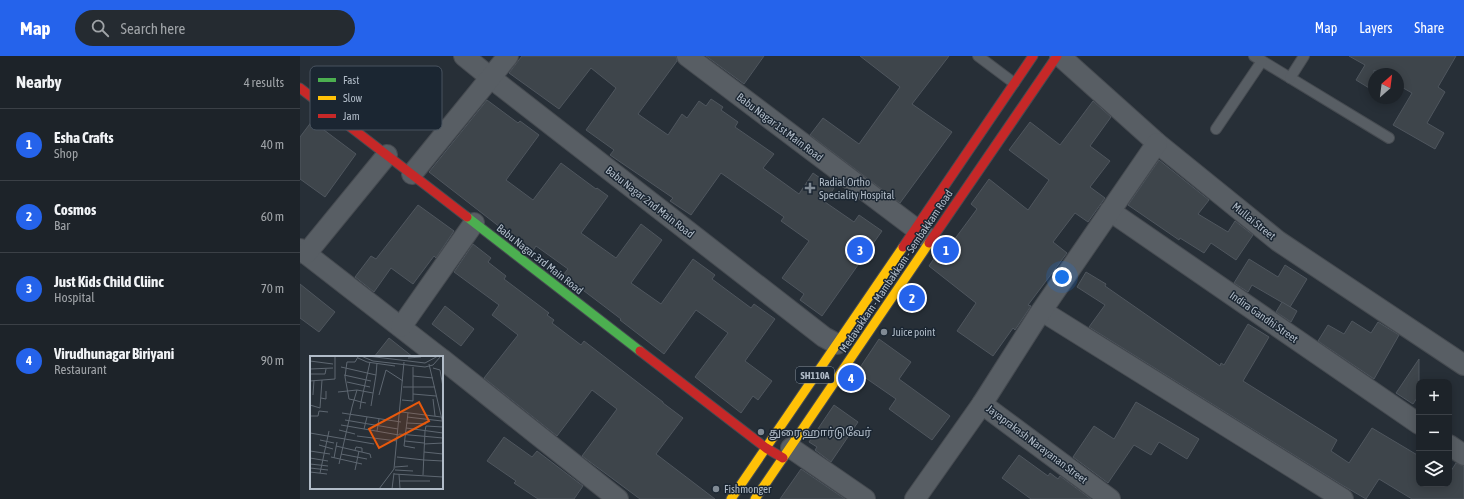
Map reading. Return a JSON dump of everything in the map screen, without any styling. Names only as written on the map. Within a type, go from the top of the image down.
[{"type":"main road","name":"Medavakkam - Mambakkam - Sembakkam Road","points":[[731,499],[1032,56]]},
{"type":"main road","name":"Medavakkam - Mambakkam - Sembakkam Road","points":[[756,499],[1058,56]]},
{"type":"main road","name":"Babu Nagar 3rd Main Road","points":[[300,88],[310,96]]},
{"type":"main road","name":"Babu Nagar 3rd Main Road","points":[[355,130],[766,448],[787,453]]},
{"type":"street","name":"Babu Nagar 2nd Main Road","points":[[464,56],[824,337],[837,344]]},
{"type":"street","points":[[412,174],[508,56]]},
{"type":"street","name":"Babu Nagar 1st Main Road","points":[[687,56],[931,241]]},
{"type":"street","name":"Mullai Street","points":[[1058,56],[1157,143],[1278,241],[1464,365]]},
{"type":"street","points":[[915,499],[982,404],[1042,311],[1157,143]]},
{"type":"street","points":[[387,155],[303,251],[438,356]]},
{"type":"street","name":"Indira Gandhi Street","points":[[1110,211],[1416,422]]},
{"type":"street","points":[[402,327],[474,223]]},
{"type":"street","points":[[1042,311],[1343,499]]},
{"type":"street","points":[[443,360],[618,499]]},
{"type":"street","name":"Jayaprakash Narayanan Street","points":[[982,404],[1110,499]]},
{"type":"street","points":[[1452,447],[1464,455]]},
{"type":"street","points":[[787,453],[865,499]]},
{"type":"lane","points":[[978,56],[1014,83]]},
{"type":"lane","points":[[1290,78],[1304,56]]},
{"type":"lane","points":[[1216,129],[1258,58],[1389,138]]},
{"type":"building","points":[[522,56],[676,56],[677,61],[638,114],[668,135],[682,114],[687,118],[699,101],[706,106],[711,99],[723,107],[721,110],[738,122],[735,127],[774,154],[763,168],[799,194],[813,173],[834,188],[825,202],[854,222],[859,215],[882,231],[822,316],[800,300],[804,294],[782,278],[809,241],[781,221],[784,217],[721,173],[691,215],[670,201],[673,198],[610,155],[614,150],[586,130],[616,88],[591,68],[559,109],[509,73]]},
{"type":"building","points":[[706,56],[764,56],[744,84]]},
{"type":"building","points":[[860,56],[949,56],[912,104],[952,132],[900,203],[810,135],[823,118],[859,144],[900,87]]},
{"type":"building","points":[[1349,56],[1456,56],[1438,87],[1445,92],[1427,123],[1444,133],[1435,149],[1393,125],[1412,93],[1404,88],[1404,68],[1368,68],[1368,87],[1356,80],[1365,65]]},
{"type":"building","points":[[487,100],[518,123],[520,121],[539,135],[506,180],[533,200],[561,163],[608,196],[581,233],[616,258],[641,224],[662,240],[631,283],[661,304],[693,259],[715,275],[712,279],[751,308],[754,304],[775,319],[745,361],[772,381],[758,400],[753,396],[741,413],[695,377],[728,333],[696,310],[664,354],[563,275],[568,269],[536,246],[532,252],[429,172]]},
{"type":"building","points":[[1093,101],[1111,117],[1090,146],[1110,161],[1090,187],[1105,198],[1088,222],[1075,213],[1053,242],[1067,253],[1028,305],[1031,306],[1015,330],[1013,328],[993,356],[957,331],[976,303],[929,266],[949,236],[954,240],[977,209],[971,204],[989,179],[1028,210],[1049,180],[1009,150],[1030,122],[1060,145]]},
{"type":"building","points":[[310,124],[310,130],[324,130],[356,154],[325,197],[300,179],[300,137]]},
{"type":"building","points":[[1159,160],[1209,200],[1198,214],[1228,232],[1235,221],[1253,235],[1236,260],[1211,243],[1204,253],[1180,238],[1179,240],[1128,205]]},
{"type":"building","points":[[418,205],[454,231],[436,258],[434,256],[413,284],[391,268],[374,292],[355,277],[371,256],[376,259]]},
{"type":"building","points":[[473,244],[491,258],[488,262],[506,276],[504,279],[549,313],[547,315],[554,320],[552,323],[581,345],[584,341],[683,418],[656,454],[715,499],[640,499],[582,456],[617,409],[592,390],[557,436],[484,378],[518,335],[492,315],[499,305],[454,272]]},
{"type":"building","points":[[1249,259],[1278,277],[1285,265],[1307,279],[1290,307],[1252,285],[1248,292],[1234,283]]},
{"type":"building","points":[[1086,272],[1106,284],[1105,286],[1220,366],[1221,363],[1224,365],[1248,324],[1269,337],[1243,381],[1337,440],[1331,451],[1349,463],[1372,428],[1416,454],[1416,487],[1452,487],[1452,469],[1456,463],[1464,466],[1464,499],[1412,499],[1379,479],[1366,499],[1089,327],[1105,305],[1077,287]]},
{"type":"building","points":[[300,284],[335,312],[319,332],[300,318]]},
{"type":"building","points":[[1282,302],[1297,311],[1291,322],[1276,312]]},
{"type":"building","points":[[445,306],[474,329],[461,346],[432,324]]},
{"type":"building","points":[[1352,321],[1371,333],[1378,322],[1399,335],[1374,379],[1318,341],[1328,325],[1344,334]]},
{"type":"building","points":[[389,338],[412,356],[375,356]]},
{"type":"building","points":[[879,339],[911,362],[899,379],[950,416],[932,440],[889,409],[896,399],[857,372]]},
{"type":"building","points":[[1419,359],[1419,379],[1416,379],[1416,400],[1413,404],[1396,393]]},
{"type":"building","points":[[1136,402],[1199,439],[1187,459],[1159,442],[1151,455],[1134,445],[1108,483],[1073,457],[1094,426],[1114,439]]},
{"type":"building","points":[[834,405],[858,422],[831,462],[815,450],[817,447],[809,442]]},
{"type":"building","points":[[504,437],[532,457],[537,451],[583,486],[574,499],[538,499],[514,483],[516,481],[487,461]]},
{"type":"building","points":[[1019,455],[1048,476],[1050,473],[1058,479],[1060,476],[1091,499],[1031,499],[1002,478]]},
{"type":"building","points":[[801,469],[845,499],[780,499]]},
{"type":"traffic: fast","points":[[467,217],[640,351]]},
{"type":"traffic: slow","points":[[755,499],[929,243]]},
{"type":"traffic: slow","points":[[731,499],[903,247]]},
{"type":"traffic: jam","points":[[903,247],[1033,56]]},
{"type":"traffic: jam","points":[[929,243],[1057,56]]},
{"type":"traffic: jam","points":[[300,88],[310,96]]},
{"type":"traffic: jam","points":[[354,130],[467,217]]},
{"type":"traffic: jam","points":[[640,351],[766,448],[783,458]]},
{"type":"place","name":"Radial Ortho Speciality Hospital","points":[[810,188]]},
{"type":"place","name":"Just Kids Child Cliinc","points":[[860,250]]},
{"type":"place","name":"Esha Crafts","points":[[946,250]]},
{"type":"place","name":"Cosmos","points":[[912,298]]},
{"type":"place","name":"Juice point","points":[[884,332]]},
{"type":"place","name":"Virudhunagar Biriyani","points":[[851,378]]},
{"type":"place","name":"துரை ஹார்டுவேர்","points":[[761,432]]},
{"type":"place","name":"Fishmonger","points":[[716,489]]}]
